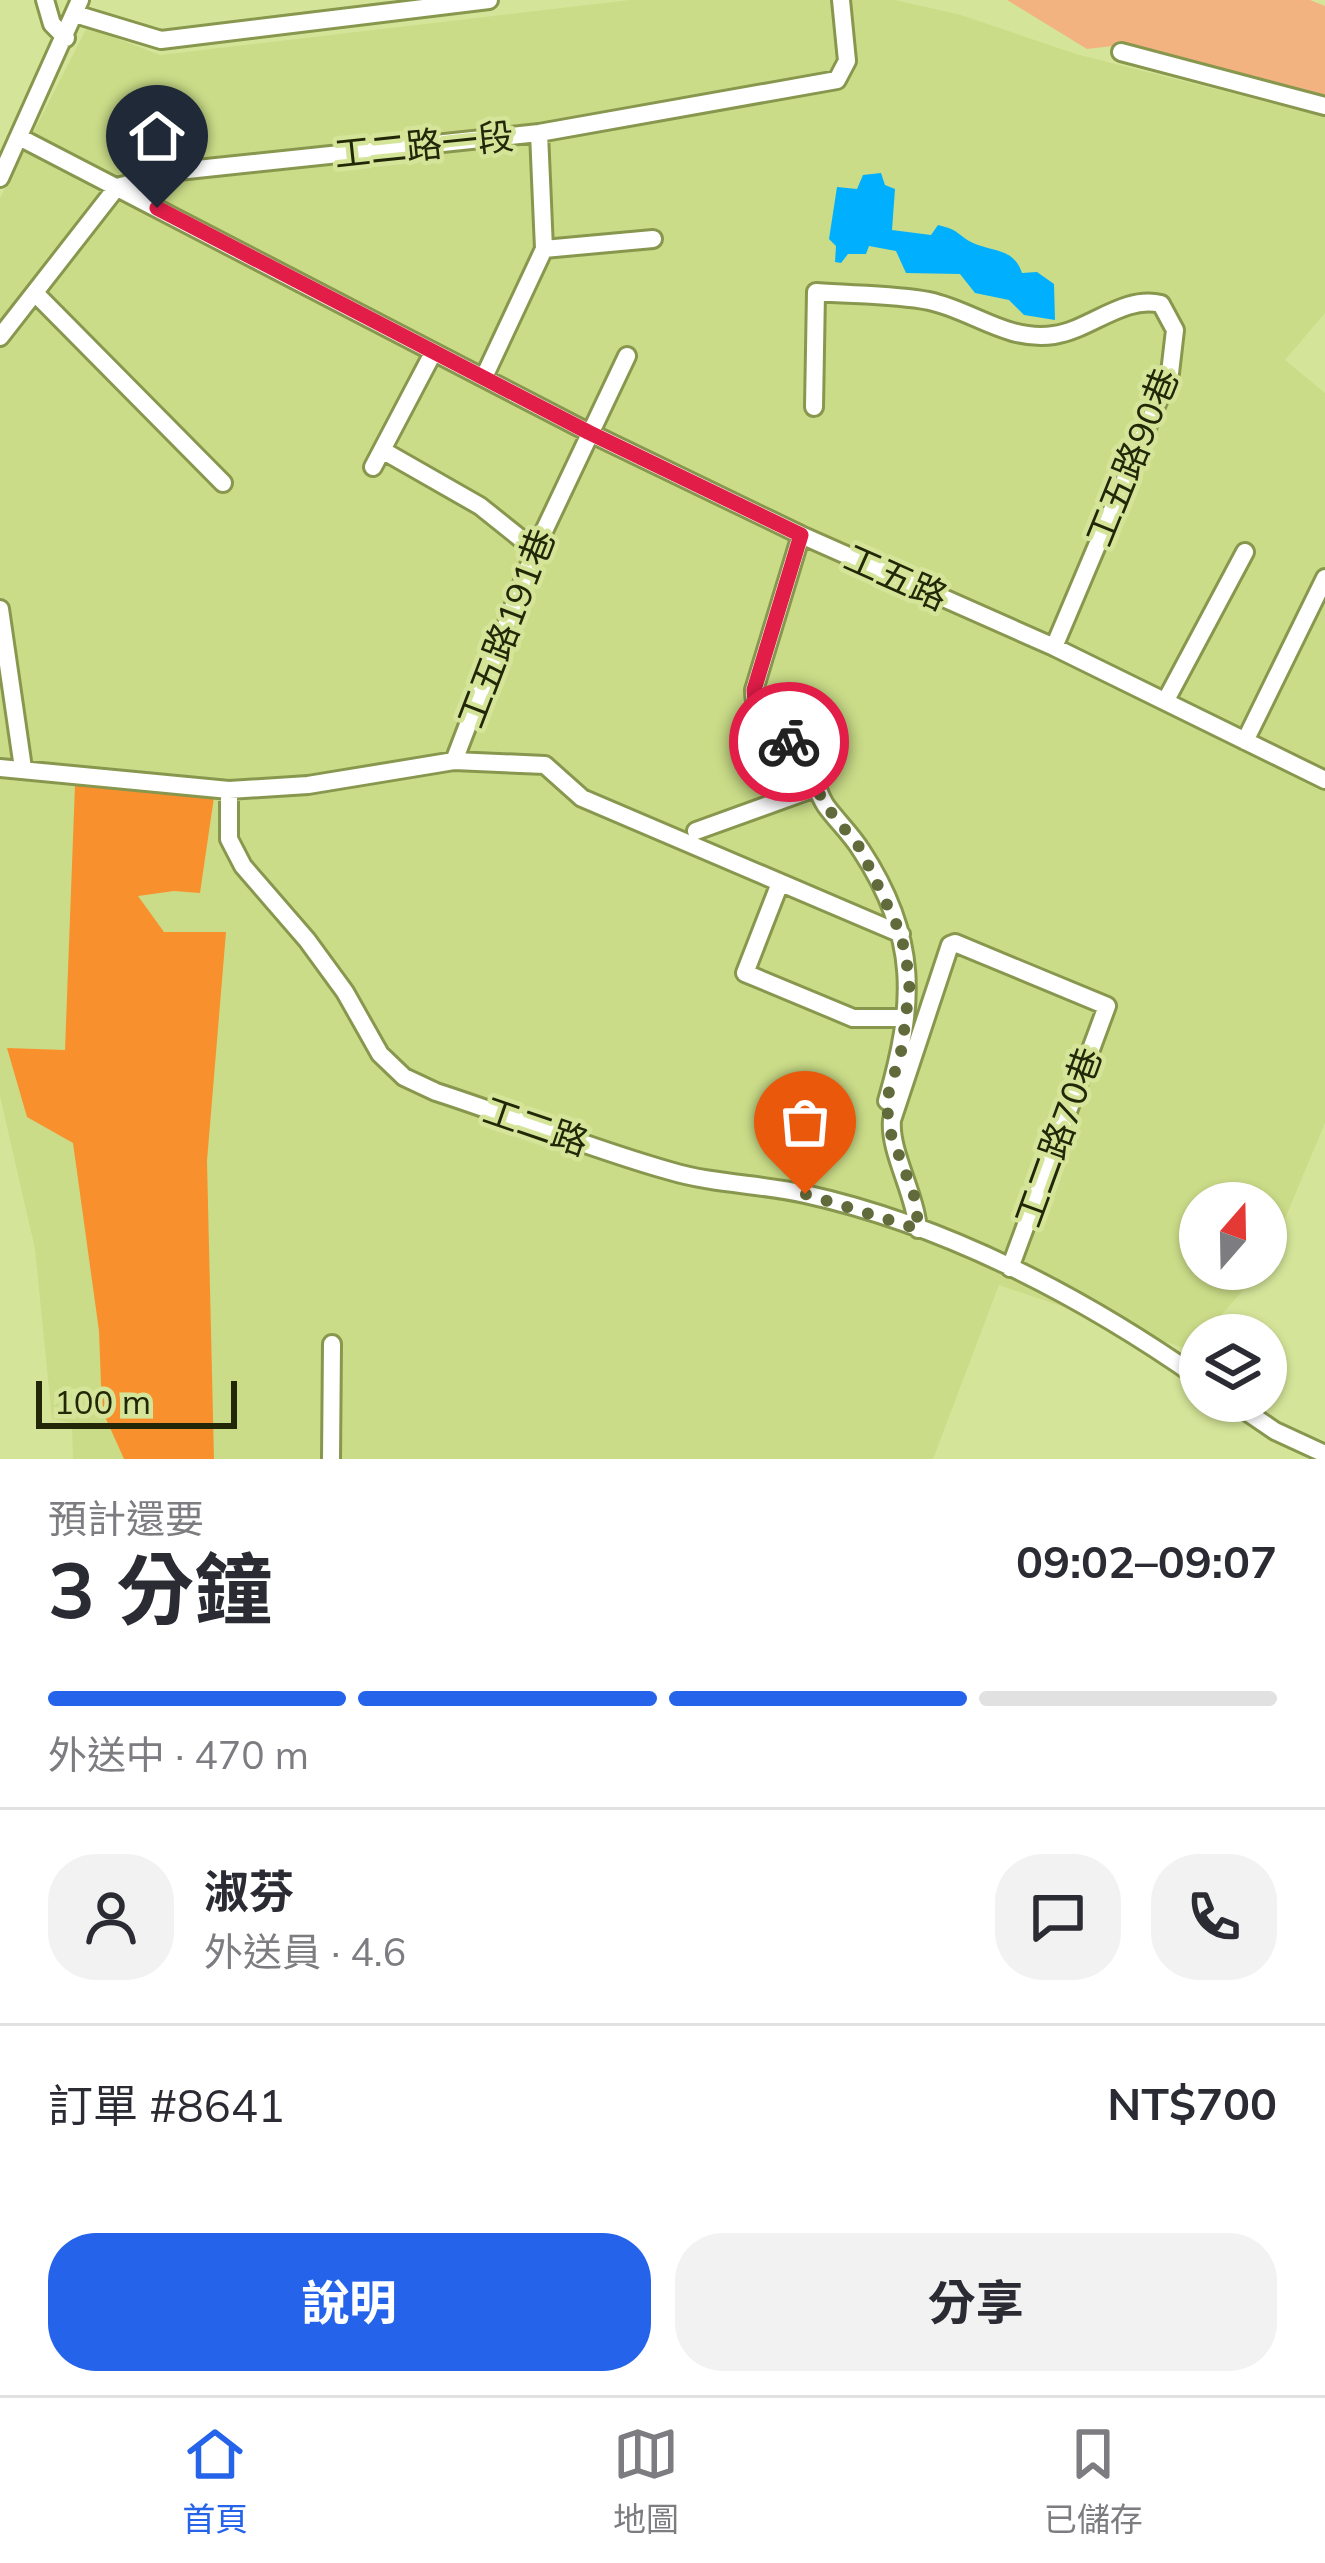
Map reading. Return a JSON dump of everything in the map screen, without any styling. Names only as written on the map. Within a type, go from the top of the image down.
[{"type":"street","points":[[45,0],[52,24],[66,38]]},
{"type":"street","points":[[0,178],[78,7],[161,40],[489,0]]},
{"type":"street","name":"工二路一段","points":[[117,187],[178,171],[538,134],[838,80],[847,61],[841,0]]},
{"type":"street","points":[[1121,52],[1325,106]]},
{"type":"street","points":[[484,377],[544,249],[538,134]]},
{"type":"street","name":"工五路","points":[[21,137],[588,432],[801,535],[1166,700],[1325,781]]},
{"type":"street","points":[[0,337],[117,187]]},
{"type":"street","points":[[544,249],[653,239]]},
{"type":"street","name":"工五路90巷","points":[[814,407],[816,292],[930,301],[1022,336],[1070,332],[1123,308],[1161,304],[1175,330],[1170,373],[1054,647]]},
{"type":"street","points":[[36,294],[223,483]]},
{"type":"street","points":[[433,353],[377,459],[480,506],[535,550]]},
{"type":"street","name":"工五路191巷","points":[[229,790],[308,785],[454,761],[535,550],[626,356]]},
{"type":"street","points":[[801,535],[754,690],[754,708],[761,725],[807,753],[822,801],[860,848],[901,934],[910,981],[902,1048],[886,1102],[891,1134],[916,1201],[918,1229]]},
{"type":"street","points":[[1166,700],[1245,552]]},
{"type":"street","points":[[1245,741],[1325,578]]},
{"type":"street","points":[[0,609],[23,768]]},
{"type":"street","points":[[454,761],[545,765],[582,798],[901,934]]},
{"type":"street","points":[[0,768],[229,790]]},
{"type":"street","points":[[696,831],[818,788]]},
{"type":"street","name":"工二路","points":[[229,790],[229,839],[243,866],[307,940],[345,992],[380,1054],[404,1077],[675,1173],[805,1194],[918,1229],[1010,1268],[1148,1342],[1179,1364]]},
{"type":"street","points":[[779,883],[745,974],[853,1018],[905,1018]]},
{"type":"street","name":"工二路70巷","points":[[891,1134],[950,945],[955,943],[1107,1006],[1010,1268]]},
{"type":"street","points":[[331,1459],[332,1344]]},
{"type":"street","points":[[1261,1422],[1325,1454]]},
{"type":"shaded area","points":[[630,0],[895,0],[961,15],[1076,54],[1325,117],[1325,313],[1285,360],[1325,393],[1325,1123],[1287,1214],[1287,1182],[1179,1182],[1179,1290],[1243,1290],[1222,1314],[1179,1314],[1179,1346],[999,1285],[933,1459],[73,1459],[72,1423],[52,1419],[35,1249],[0,1096],[0,198],[87,27],[160,55]]},
{"type":"shaded area","points":[[1007,0],[1310,0],[1325,6],[1325,101],[1113,46],[1087,49]]},
{"type":"shaded area","points":[[75,785],[214,797],[200,893],[138,896],[164,932],[226,932],[207,1161],[214,1459],[124,1459],[102,1410],[99,1331],[73,1143],[27,1117],[7,1048],[65,1050]]},
{"type":"water","points":[[881,173],[885,185],[895,189],[892,230],[931,235],[938,225],[1008,255],[1022,273],[1037,272],[1054,284],[1055,320],[1024,315],[1009,300],[975,293],[960,274],[906,273],[896,251],[869,246],[866,254],[848,254],[841,263],[835,262],[836,246],[829,239],[837,187],[857,189],[863,175]]},
{"type":"way so far","points":[[789,742],[807,753],[822,801],[860,848],[901,934],[910,981],[902,1048],[886,1102],[891,1134],[916,1201],[918,1229],[805,1194]]},
{"type":"route","points":[[157,208],[588,432],[801,535],[754,690],[761,725],[789,742]]}]
